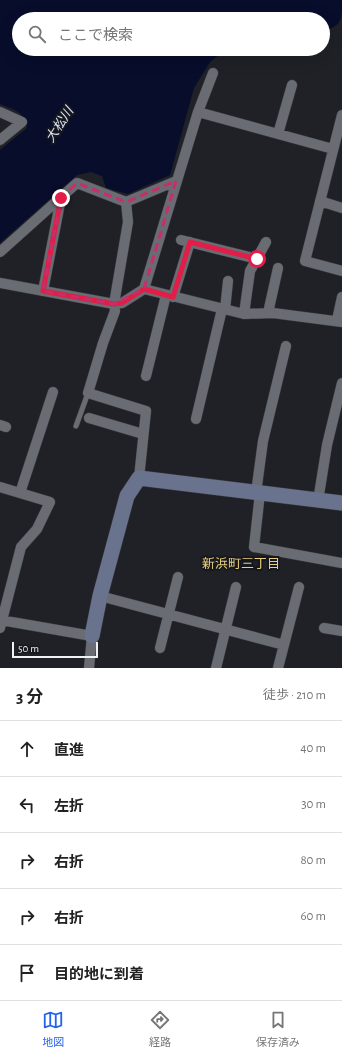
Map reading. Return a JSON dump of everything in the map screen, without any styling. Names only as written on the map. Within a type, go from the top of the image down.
[{"type":"street","points":[[0,283],[114,304],[122,303],[144,289],[198,112],[214,74]]},
{"type":"street","points":[[278,134],[292,85]]},
{"type":"street","points":[[0,112],[22,122],[0,140]]},
{"type":"street","points":[[198,112],[333,149]]},
{"type":"street","points":[[342,115],[305,261],[342,271]]},
{"type":"street","points":[[0,252],[77,183],[126,202],[176,181]]},
{"type":"street","points":[[43,291],[61,198]]},
{"type":"street","points":[[320,201],[342,208]]},
{"type":"street","points":[[89,668],[92,636],[100,596],[127,496],[139,478],[146,411],[88,393],[103,343],[115,311],[114,304],[128,222],[126,202]]},
{"type":"street","points":[[146,376],[185,241],[257,259]]},
{"type":"street","points":[[244,314],[250,271],[266,242]]},
{"type":"street","points":[[268,314],[278,268]]},
{"type":"street","points":[[196,419],[224,309],[228,281]]},
{"type":"street","points":[[144,289],[244,314],[268,314],[339,321],[342,297]]},
{"type":"street","points":[[286,346],[263,441],[254,547],[342,563]]},
{"type":"street","points":[[318,501],[326,445],[342,383]]},
{"type":"street","points":[[20,493],[53,392]]},
{"type":"street","points":[[89,418],[143,434]]},
{"type":"street","points":[[139,478],[342,503]]},
{"type":"street","points":[[0,487],[50,502],[37,529],[22,547],[1,623],[92,636]]},
{"type":"street","points":[[160,648],[178,577]]},
{"type":"street","points":[[216,668],[236,587]]},
{"type":"street","points":[[278,668],[299,588]]},
{"type":"street","points":[[100,596],[284,645]]},
{"type":"street","points":[[324,628],[342,632]]},
{"type":"lane","points":[[76,426],[88,393]]},
{"type":"highlighted area","points":[[176,181],[144,289],[114,304],[43,291],[61,198],[77,183],[126,202]]},
{"type":"water","name":"大松川","points":[[0,0],[342,0],[340,21],[330,29],[330,12],[12,12],[12,56],[217,56],[210,62],[194,88],[170,175],[128,194],[106,188],[102,176],[91,172],[77,175],[0,243],[0,150],[27,128],[21,114],[0,104]]},
{"type":"district","name":"新浜町三丁目","points":[[241,564]]},
{"type":"route","points":[[61,198],[43,291],[114,304],[122,303],[144,289],[173,297],[190,242],[257,259]]}]
